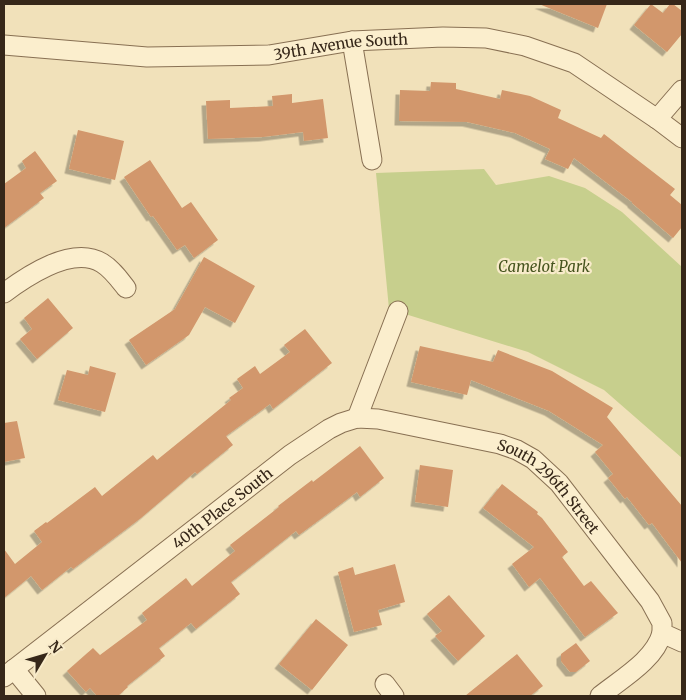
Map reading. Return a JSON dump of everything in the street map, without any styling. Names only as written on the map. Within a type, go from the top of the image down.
[{"type":"street","name":"39th Avenue South","points":[[4,45],[147,57],[269,55],[352,41],[443,37],[486,38],[525,46],[574,63],[682,138]]},
{"type":"street","points":[[352,41],[372,160]]},
{"type":"street","points":[[657,119],[682,90]]},
{"type":"street","points":[[4,293],[24,278],[53,264],[79,258],[101,262],[116,275],[126,288]]},
{"type":"street","points":[[357,418],[398,311]]},
{"type":"street","name":"South 296th Street","points":[[357,418],[378,419],[500,444],[517,450],[533,459],[559,483],[650,600],[662,623],[662,633]]},
{"type":"street","name":"40th Place South","points":[[9,674],[290,455],[330,429],[357,418]]},
{"type":"street","points":[[600,696],[646,658],[656,647],[662,633],[682,642]]},
{"type":"street","points":[[9,674],[36,696]]},
{"type":"green space","name":"Camelot Park","points":[[484,169],[496,185],[549,176],[585,188],[622,212],[682,267],[682,458],[604,390],[528,352],[389,309],[376,173]]},
{"type":"building","points":[[539,4],[607,4],[598,28]]},
{"type":"building","points":[[651,4],[663,13],[670,4],[673,4],[682,11],[682,34],[667,52],[634,25]]},
{"type":"building","points":[[431,82],[456,83],[456,89],[500,99],[502,90],[530,96],[561,110],[558,118],[601,138],[604,134],[675,189],[670,195],[682,205],[682,227],[673,238],[632,202],[574,158],[568,169],[545,159],[550,149],[515,133],[467,122],[399,121],[400,90],[430,91]]},
{"type":"building","points":[[292,94],[292,103],[323,99],[328,138],[304,141],[303,132],[263,137],[208,139],[206,101],[230,100],[230,108],[273,106],[272,96]]},
{"type":"building","points":[[78,130],[124,141],[115,180],[69,169]]},
{"type":"building","points":[[35,151],[57,181],[40,193],[44,198],[4,228],[4,184],[26,168],[22,161]]},
{"type":"building","points":[[150,160],[182,208],[191,202],[218,240],[194,258],[185,245],[177,250],[153,216],[151,217],[124,177]]},
{"type":"building","points":[[204,257],[255,286],[235,323],[205,307],[189,335],[146,365],[129,340],[175,309]]},
{"type":"building","points":[[48,298],[73,328],[37,359],[20,339],[32,329],[24,318]]},
{"type":"building","points":[[305,329],[332,363],[273,409],[270,404],[226,436],[233,445],[197,474],[195,472],[141,518],[73,569],[71,567],[42,590],[31,576],[4,598],[4,549],[15,564],[42,542],[34,531],[95,487],[102,496],[153,455],[157,460],[243,388],[237,379],[255,366],[260,374],[290,352],[284,345]]},
{"type":"building","points":[[420,346],[493,362],[498,350],[552,371],[613,408],[607,417],[682,506],[682,563],[652,523],[649,525],[627,497],[625,499],[608,478],[613,474],[595,452],[603,445],[549,411],[471,380],[467,395],[411,382]]},
{"type":"building","points":[[90,366],[116,373],[105,412],[58,400],[67,370],[88,375]]},
{"type":"building","points":[[17,421],[25,458],[4,462],[4,423]]},
{"type":"building","points":[[360,446],[384,478],[360,497],[357,492],[299,535],[296,531],[231,582],[240,594],[196,629],[191,623],[159,648],[165,656],[127,686],[118,696],[97,696],[90,688],[86,692],[67,671],[93,648],[100,655],[147,620],[142,613],[186,578],[192,586],[235,551],[230,545],[312,480],[313,482]]},
{"type":"building","points":[[420,465],[453,470],[448,507],[415,502]]},
{"type":"building","points":[[502,484],[538,512],[537,514],[568,552],[562,557],[584,586],[591,581],[618,613],[585,637],[540,578],[529,587],[512,564],[534,547],[483,508]]},
{"type":"building","points":[[395,564],[405,602],[378,610],[382,625],[354,632],[338,572],[353,567],[355,575]]},
{"type":"building","points":[[449,595],[485,636],[458,661],[435,636],[442,631],[427,614]]},
{"type":"building","points":[[316,619],[348,645],[312,690],[279,664]]},
{"type":"building","points":[[576,643],[590,661],[576,672],[570,672],[561,661],[561,654]]},
{"type":"building","points":[[517,654],[543,686],[530,696],[465,696]]}]
